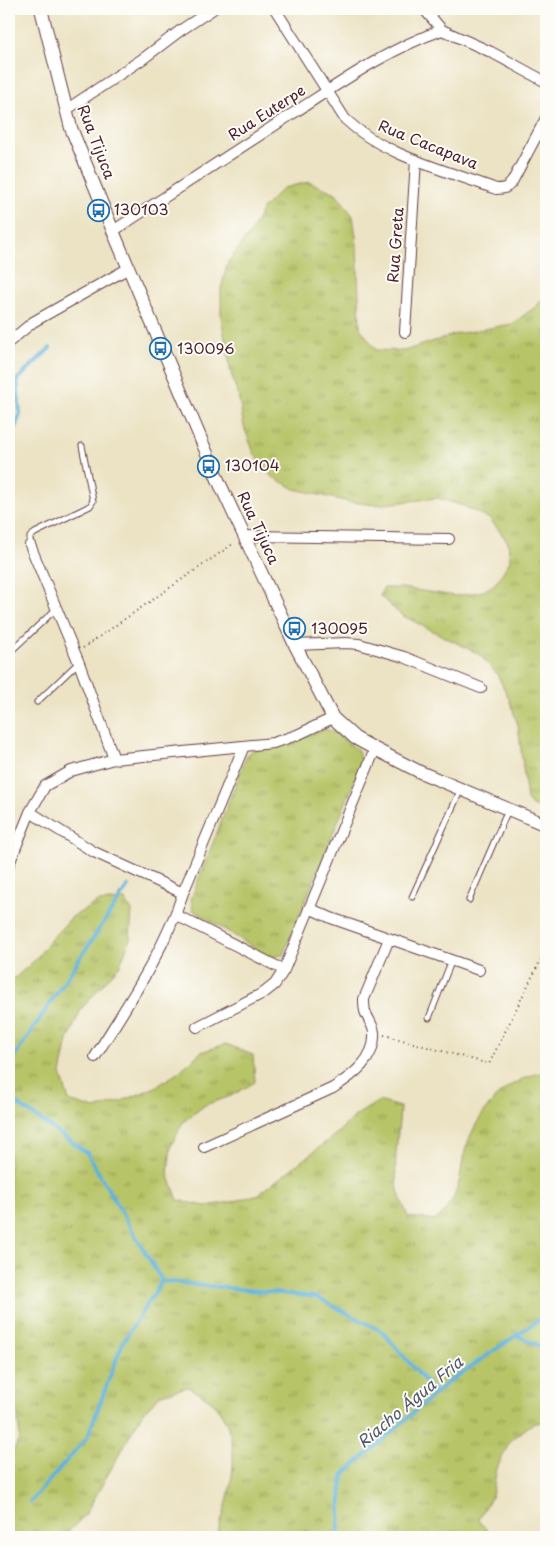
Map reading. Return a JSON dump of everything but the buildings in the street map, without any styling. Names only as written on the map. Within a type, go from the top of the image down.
[{"type":"street","name":"Rua Tijuca","points":[[40,9],[71,128],[113,230],[190,415],[244,536],[295,645],[332,718],[355,738],[420,772],[462,788],[508,810],[546,825]]},
{"type":"street","points":[[66,110],[213,9]]},
{"type":"street","name":"Rua Cacapava","points":[[275,9],[345,119],[358,131],[378,143],[416,160],[496,189],[502,189],[508,187],[512,182],[546,118]]},
{"type":"street","points":[[424,9],[442,30],[491,52],[546,82]]},
{"type":"street","name":"Rua Euterpe","points":[[113,230],[328,91],[391,53],[442,30]]},
{"type":"street","name":"Rua Greta","points":[[405,332],[416,160]]},
{"type":"street","points":[[9,342],[33,322],[129,268]]},
{"type":"street","points":[[244,536],[449,539]]},
{"type":"street","points":[[30,545],[77,658],[114,759]]},
{"type":"street","points":[[295,645],[359,644],[404,658],[480,688]]},
{"type":"street","points":[[9,864],[30,812],[45,786],[58,777],[89,765],[114,759],[273,743],[297,735],[332,718]]},
{"type":"street","points":[[95,1058],[156,954],[176,915],[183,893],[244,746]]},
{"type":"street","points":[[197,1027],[265,992],[275,984],[284,970],[375,749]]},
{"type":"street","points":[[30,812],[94,852],[183,893]]},
{"type":"street","points":[[308,908],[451,962],[479,970]]},
{"type":"street","points":[[176,915],[284,970]]},
{"type":"street","points":[[204,1147],[333,1088],[348,1079],[360,1068],[372,1047],[374,1032],[364,1010],[364,999],[389,939]]},
{"type":"lane","points":[[30,545],[30,537],[35,533],[90,506],[93,501],[82,446]]},
{"type":"lane","points":[[9,653],[56,608]]},
{"type":"lane","points":[[37,702],[77,658]]},
{"type":"lane","points":[[412,897],[462,788]]},
{"type":"lane","points":[[469,900],[508,810]]},
{"type":"lane","points":[[429,1018],[451,962]]},
{"type":"path","points":[[77,658],[244,536]]},
{"type":"path","points":[[374,1032],[489,1064],[546,949]]},
{"type":"green space","points":[[309,182],[336,193],[353,216],[357,244],[360,328],[376,350],[404,351],[456,334],[512,324],[534,308],[546,296],[546,812],[532,806],[527,800],[518,725],[509,699],[497,674],[479,654],[401,615],[380,596],[383,588],[402,588],[456,596],[484,591],[495,584],[510,561],[508,542],[490,519],[464,506],[437,498],[376,505],[349,502],[295,489],[271,476],[254,453],[244,427],[239,399],[231,373],[221,316],[221,289],[228,262],[251,232],[263,208],[283,188]]},
{"type":"green space","points":[[325,729],[334,732],[358,750],[361,766],[283,955],[268,956],[193,910],[191,899],[247,755],[253,750],[281,745]]},
{"type":"green space","points":[[125,900],[132,911],[130,939],[120,965],[81,1009],[68,1040],[61,1074],[69,1101],[95,1109],[122,1101],[156,1087],[179,1072],[201,1052],[226,1044],[253,1055],[255,1082],[231,1096],[205,1105],[183,1122],[171,1146],[168,1174],[178,1200],[205,1206],[232,1202],[259,1194],[335,1135],[355,1116],[379,1101],[400,1107],[396,1180],[408,1217],[436,1220],[449,1206],[455,1196],[469,1140],[487,1108],[495,1098],[514,1083],[536,1074],[546,1074],[546,1421],[532,1424],[510,1441],[497,1468],[492,1496],[478,1520],[493,1537],[216,1537],[226,1504],[233,1469],[230,1435],[224,1419],[214,1404],[188,1387],[161,1394],[142,1414],[85,1515],[65,1535],[61,1537],[9,1537],[9,1460],[20,1437],[17,1410],[9,1385],[9,979],[15,978],[35,960],[72,917],[98,902]]},
{"type":"waterway","name":"Riacho Água Fria","points":[[9,446],[20,414],[17,380],[50,348]]},
{"type":"waterway","points":[[9,1065],[128,886]]},
{"type":"waterway","points":[[9,1098],[87,1153],[162,1281],[316,1297],[383,1332],[435,1393]]},
{"type":"waterway","points":[[30,1502],[87,1438],[123,1342],[162,1281]]},
{"type":"waterway","name":"Riacho Água Fria","points":[[338,1537],[343,1475],[447,1383],[546,1315]]},
{"type":"waterway","points":[[516,1335],[546,1349]]},
{"type":"place","name":"130103","points":[[98,210]]},
{"type":"place","name":"130096","points":[[161,349]]},
{"type":"place","name":"130104","points":[[209,466]]},
{"type":"place","name":"130095","points":[[295,629]]}]
